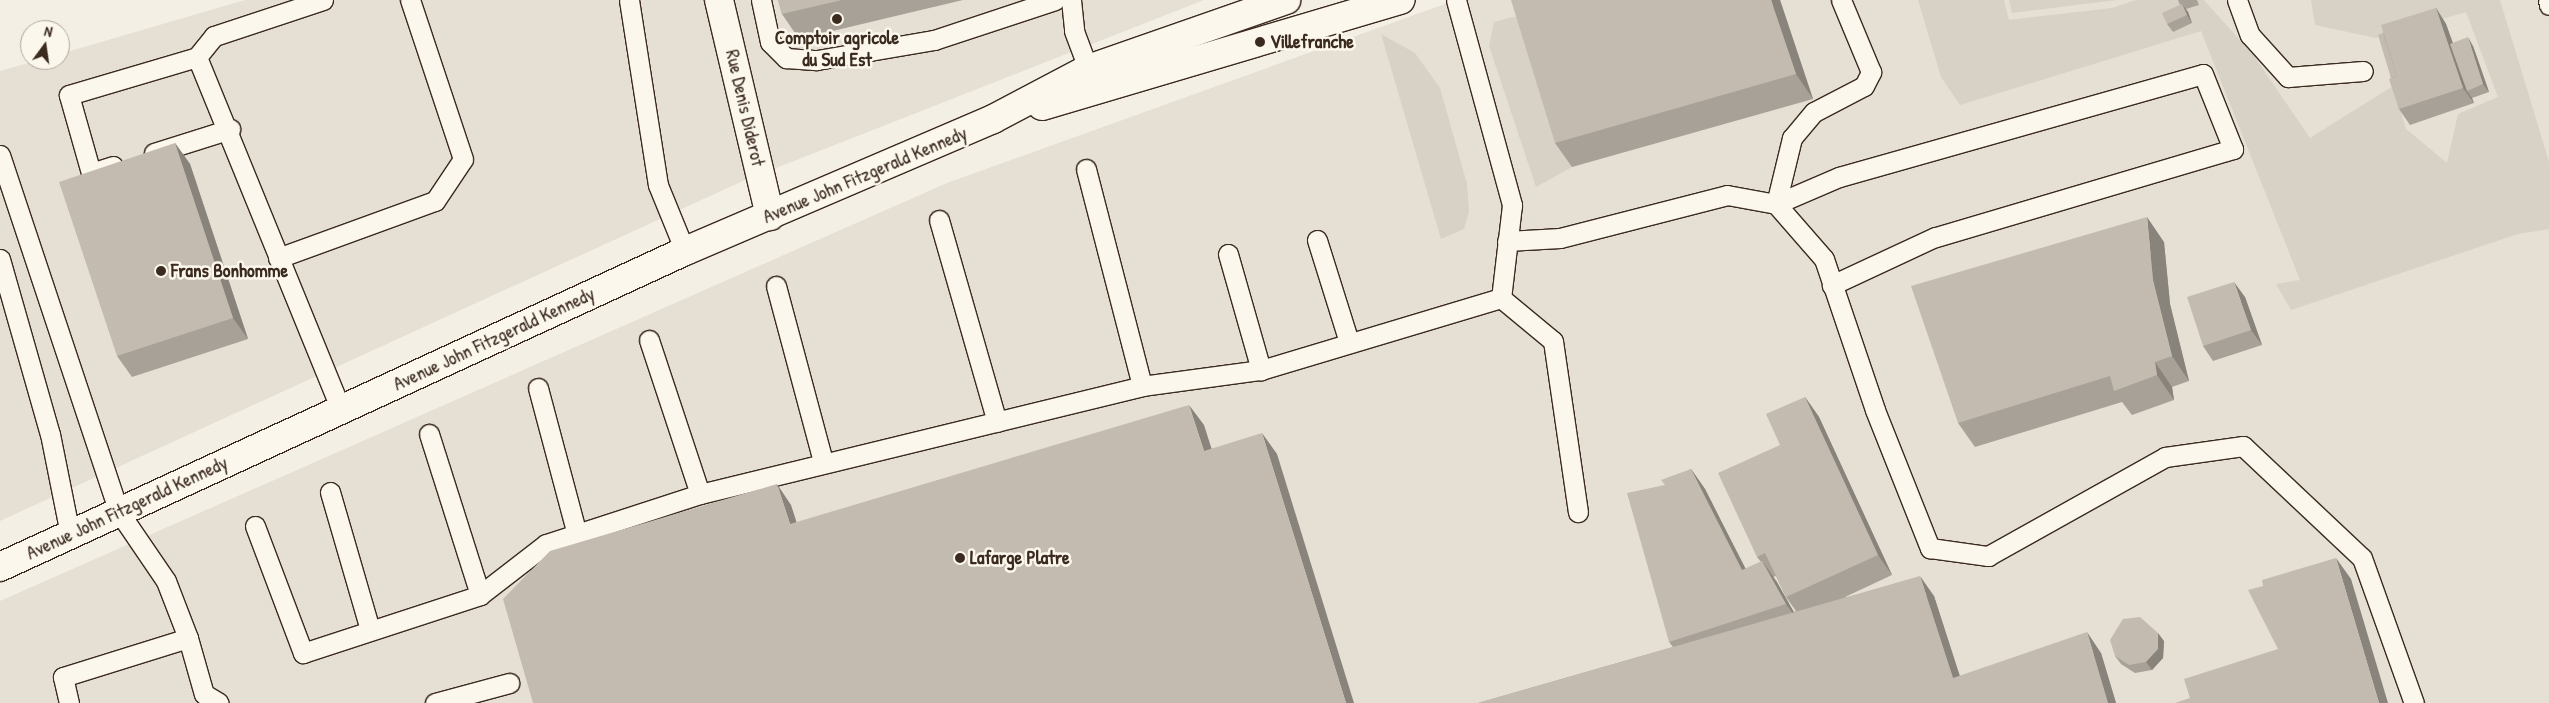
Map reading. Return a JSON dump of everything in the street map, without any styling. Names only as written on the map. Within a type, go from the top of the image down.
[{"type":"street","name":"Rue Denis Diderot","points":[[719,0],[770,216]]},
{"type":"street","name":"Avenue John Fitzgerald Kennedy","points":[[0,567],[685,251],[993,119],[1286,0]]},
{"type":"street","name":"Avenue John Fitzgerald Kennedy","points":[[1093,80],[1401,0]]},
{"type":"lane","points":[[230,129],[91,173],[69,95],[197,57],[214,36],[323,0]]},
{"type":"lane","points":[[278,258],[435,201],[463,159],[410,0]]},
{"type":"lane","points":[[629,0],[658,185],[685,251]]},
{"type":"lane","points":[[761,0],[770,42],[786,58],[817,60],[934,40],[1055,0]]},
{"type":"lane","points":[[1071,0],[1074,31],[1093,80]]},
{"type":"lane","points":[[1456,0],[1512,205],[1501,298]]},
{"type":"lane","points":[[1776,204],[1792,138],[1814,112],[1864,86],[1871,72],[1841,0]]},
{"type":"lane","points":[[2237,0],[2250,35],[2288,77],[2363,71]]},
{"type":"lane","points":[[2548,0],[2549,5]]},
{"type":"lane","points":[[197,57],[230,129],[278,258],[341,409]]},
{"type":"lane","points":[[1507,241],[1560,238],[1727,195],[1776,204],[1839,177],[2203,74],[2233,149],[1936,237],[1832,285]]},
{"type":"lane","points":[[0,155],[119,512],[166,581],[188,638],[204,694],[219,703]]},
{"type":"lane","points":[[1086,169],[1142,386]]},
{"type":"lane","points":[[1776,204],[1824,259],[1930,548],[1988,556],[2165,457],[2243,446],[2362,558],[2414,703]]},
{"type":"lane","points":[[939,220],[997,422]]},
{"type":"lane","points":[[1317,240],[1349,342]]},
{"type":"lane","points":[[1228,254],[1262,370]]},
{"type":"lane","points":[[0,259],[50,434],[70,534]]},
{"type":"lane","points":[[776,286],[823,462]]},
{"type":"lane","points":[[255,526],[303,653],[480,595],[546,544],[576,531],[700,494],[823,462],[1142,386],[1262,370],[1349,342],[1501,298]]},
{"type":"lane","points":[[1501,298],[1553,341],[1578,512]]},
{"type":"lane","points":[[649,340],[700,494]]},
{"type":"lane","points":[[538,388],[576,531]]},
{"type":"lane","points":[[429,434],[480,595]]},
{"type":"lane","points":[[330,492],[370,630]]},
{"type":"lane","points":[[69,703],[63,677],[188,638]]},
{"type":"lane","points":[[436,703],[509,683]]},
{"type":"shaded area","points":[[245,0],[1204,0],[743,181],[0,521],[0,71],[20,65],[20,70],[70,70],[70,51]]},
{"type":"shaded area","points":[[1456,0],[2549,0],[2549,703],[0,703],[0,601],[947,183]]},
{"type":"shaded area","points":[[1918,0],[2004,0],[2009,20],[2112,8],[2136,0],[2204,0],[2254,56],[2310,138],[2393,86],[2406,129],[2447,163],[2458,114],[2498,97],[2466,12],[2376,38],[2315,25],[2311,0],[2500,0],[2549,162],[2549,229],[2518,234],[2291,310],[2276,284],[2300,280],[2201,31],[1960,105],[1941,77]]},
{"type":"shaded area","points":[[2009,0],[2117,0],[2012,13]]},
{"type":"shaded area","points":[[1525,14],[1572,167],[1536,187],[1489,46],[1494,22]]},
{"type":"shaded area","points":[[1381,34],[1415,53],[1440,88],[1467,184],[1469,212],[1464,229],[1441,239]]},
{"type":"building","points":[[778,0],[842,0],[782,14]]},
{"type":"building","points":[[1511,0],[1771,0],[1796,74],[1555,143]]},
{"type":"building","points":[[2182,4],[2187,15],[2167,24],[2162,13]]},
{"type":"building","points":[[2436,8],[2463,88],[2399,109],[2389,79],[2397,76],[2381,25]]},
{"type":"building","points":[[2383,33],[2397,76],[2391,78],[2378,35]]},
{"type":"building","points":[[2468,37],[2483,84],[2467,91],[2450,44]]},
{"type":"building","name":"Frans Bonhomme","points":[[175,143],[233,318],[117,356],[59,182]]},
{"type":"building","points":[[2147,217],[2153,280],[2172,356],[2155,362],[2157,375],[2114,391],[2110,376],[1958,423],[1911,286]]},
{"type":"building","points":[[2234,282],[2251,330],[2203,346],[2187,297]]},
{"type":"building","points":[[1805,397],[1878,555],[1786,597],[1765,553],[1757,557],[1718,473],[1780,445],[1766,414]]},
{"type":"building","name":"Lafarge Platre","points":[[1189,405],[1204,451],[1262,433],[1346,703],[533,703],[503,599],[550,551],[777,484],[790,524]]},
{"type":"building","points":[[1691,469],[1742,570],[1762,561],[1786,604],[1669,642],[1627,493],[1665,485],[1661,480]]},
{"type":"building","points":[[2336,558],[2379,703],[2175,703],[2190,698],[2184,679],[2278,649],[2248,590],[2263,586],[2262,580]]},
{"type":"building","points":[[1920,576],[1953,678],[2087,632],[2108,703],[1478,703]]},
{"type":"building","points":[[2140,617],[2158,633],[2158,649],[2146,662],[2129,665],[2115,656],[2110,640],[2123,619]]},
{"type":"place","name":"Comptoir agricole du Sud Est","points":[[837,19]]},
{"type":"place","name":"Villefranche","points":[[1260,42]]},
{"type":"place","name":"Frans Bonhomme","points":[[161,271]]},
{"type":"place","name":"Lafarge Platre","points":[[960,558]]}]
